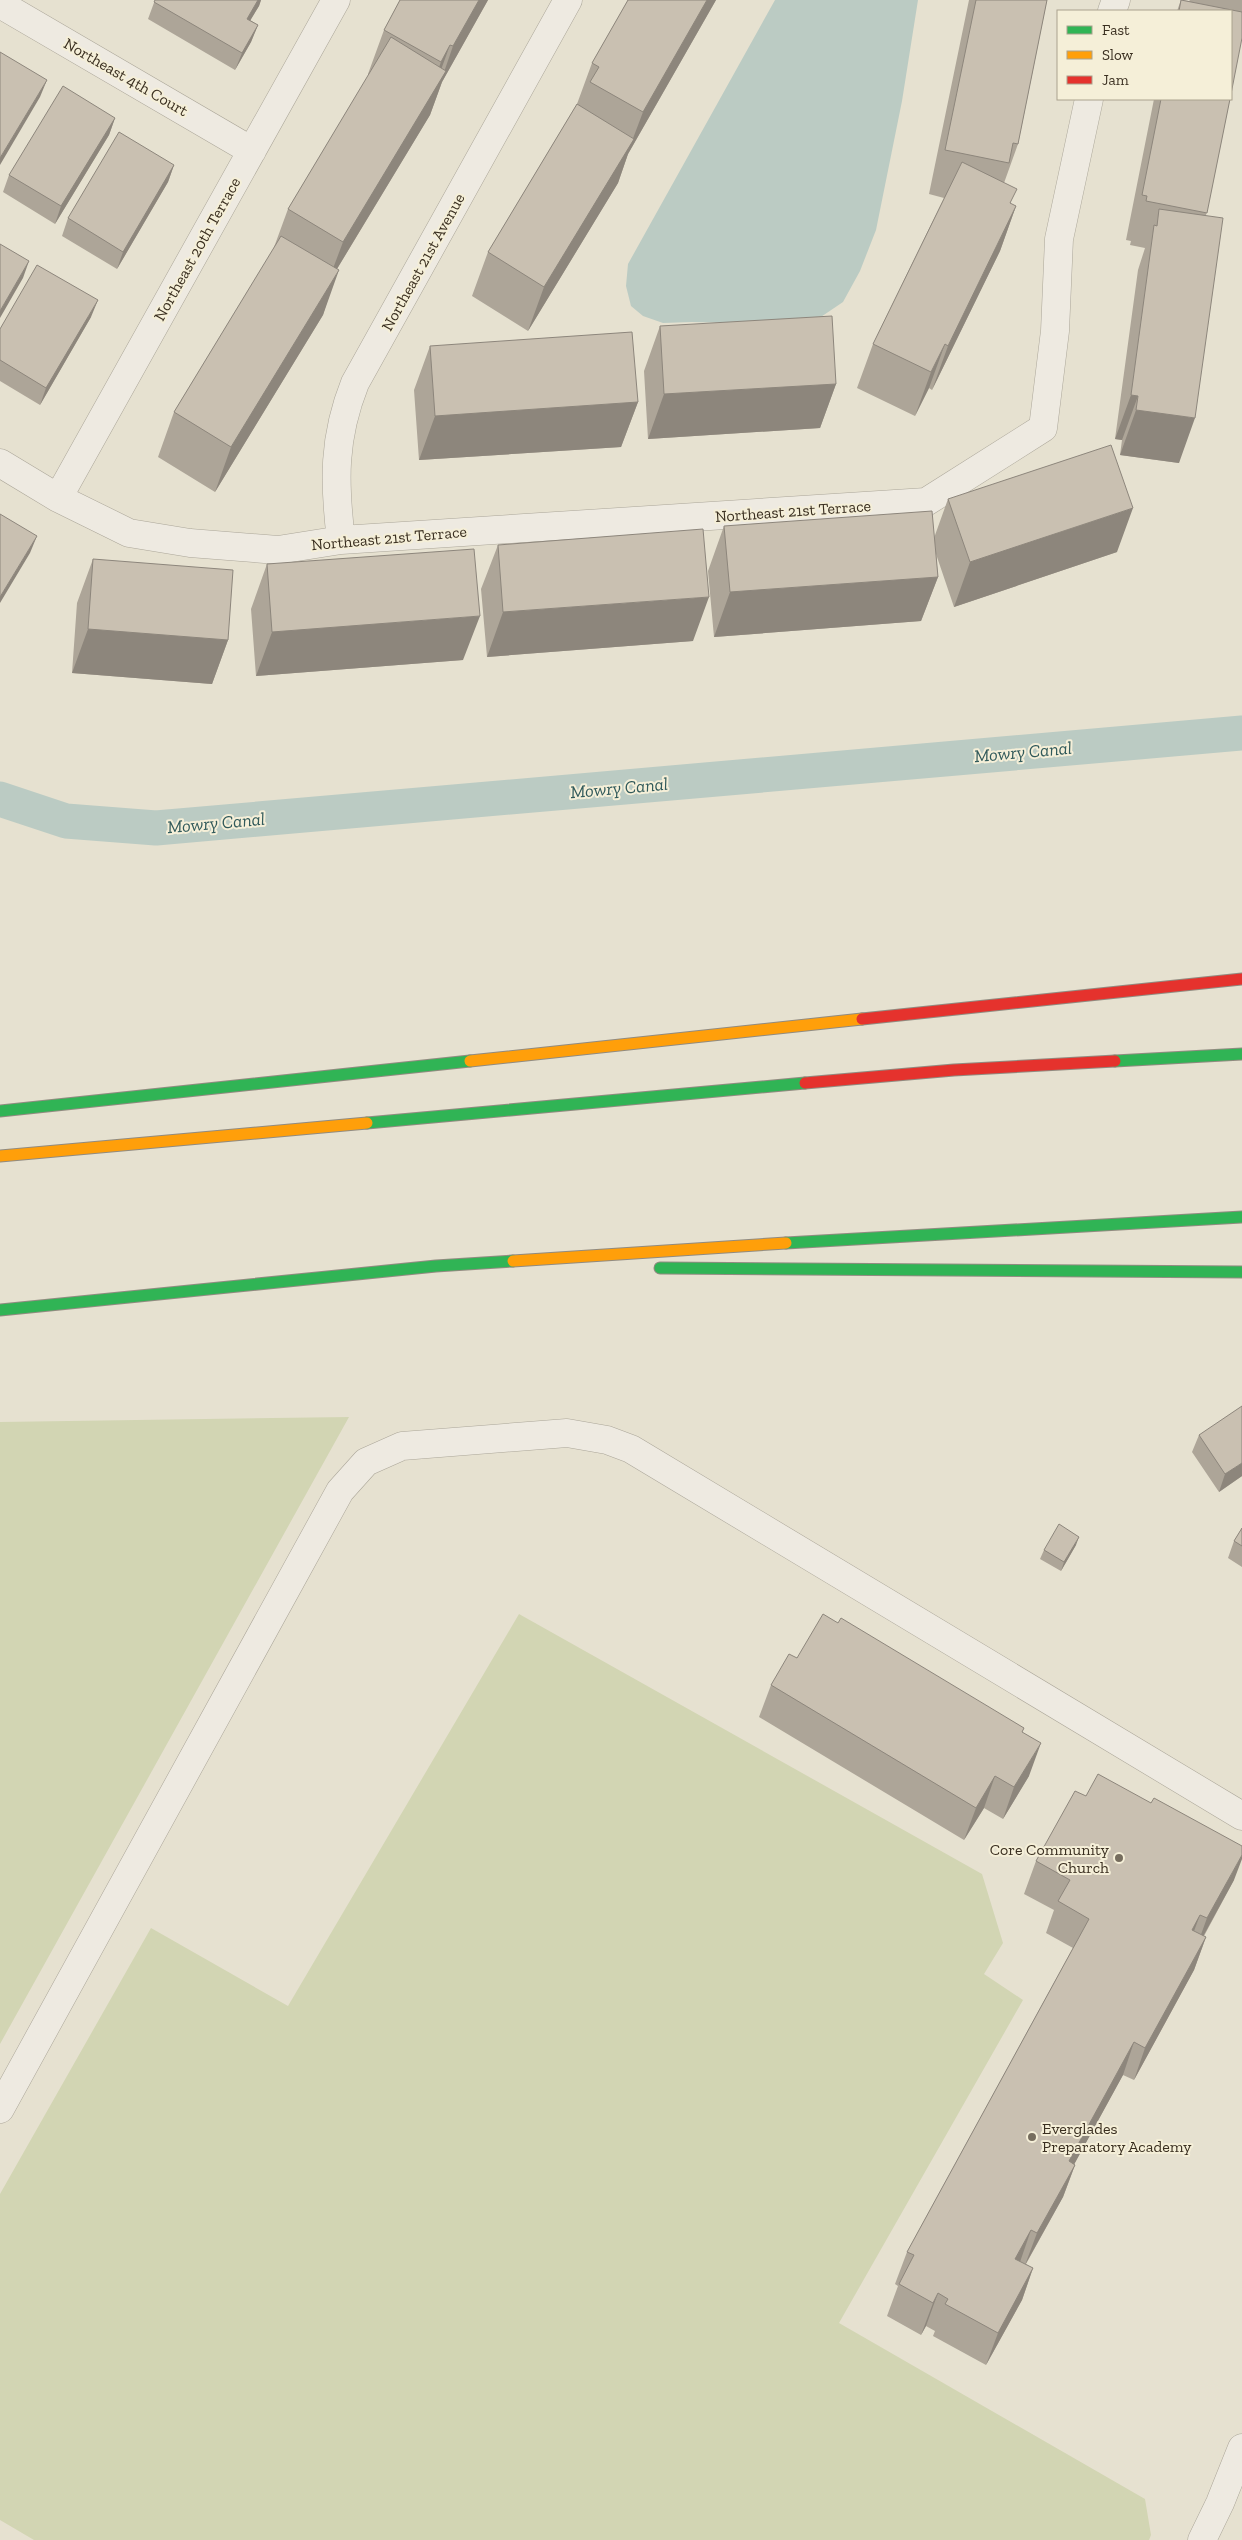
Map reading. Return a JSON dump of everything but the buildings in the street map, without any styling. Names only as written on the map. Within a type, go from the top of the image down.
[{"type":"highway","points":[[0,1111],[1242,979]]},
{"type":"highway","points":[[0,1156],[954,1070],[1242,1054]]},
{"type":"highway","points":[[0,1310],[436,1266],[931,1233],[1242,1217]]},
{"type":"highway","points":[[436,1266],[605,1267]]},
{"type":"highway","points":[[645,1268],[1242,1272]]},
{"type":"street","name":"Northeast 20th Terrace","points":[[58,498],[336,0]]},
{"type":"street","name":"Northeast 21st Avenue","points":[[340,540],[335,487],[336,459],[344,410],[355,383],[568,0]]},
{"type":"street","name":"Northeast 4th Court","points":[[0,4],[252,150]]},
{"type":"street","name":"Northeast 21st Terrace","points":[[0,463],[58,498],[130,533],[190,543],[278,550],[340,540],[926,502],[1043,428],[1055,331],[1059,239],[1089,100]]},
{"type":"street","points":[[0,2109],[340,1491],[352,1475],[366,1462],[402,1446],[567,1434],[607,1440],[631,1449],[1242,1816]]},
{"type":"street","points":[[1202,2540],[1220,2503],[1242,2448]]},
{"type":"green space","points":[[349,1417],[0,2044],[0,1422]]},
{"type":"green space","points":[[519,1614],[982,1874],[1003,1943],[984,1974],[1023,2000],[839,2323],[1145,2499],[1151,2535],[1149,2540],[34,2540],[0,2520],[0,2194],[151,1928],[288,2006]]},
{"type":"shaded area","points":[[775,0],[918,0],[902,101],[876,230],[860,271],[843,302],[809,325],[663,323],[643,316],[631,306],[626,286],[628,264]]},
{"type":"waterway","name":"Mowry Canal","points":[[0,799],[66,821],[156,828],[1242,733]]},
{"type":"traffic: fast","points":[[1115,1061],[1242,1054]]},
{"type":"traffic: fast","points":[[0,1111],[470,1061]]},
{"type":"traffic: fast","points":[[367,1123],[805,1083]]},
{"type":"traffic: fast","points":[[786,1243],[1242,1217]]},
{"type":"traffic: fast","points":[[0,1310],[436,1266],[513,1261]]},
{"type":"traffic: fast","points":[[660,1268],[1242,1272]]},
{"type":"traffic: slow","points":[[470,1061],[862,1019]]},
{"type":"traffic: slow","points":[[0,1156],[367,1123]]},
{"type":"traffic: slow","points":[[513,1261],[786,1243]]},
{"type":"traffic: jam","points":[[862,1019],[1242,979]]},
{"type":"traffic: jam","points":[[805,1083],[954,1070],[1115,1061]]},
{"type":"place","name":"Core Community Church","points":[[1119,1858]]},
{"type":"place","name":"Everglades Preparatory Academy","points":[[1032,2137]]}]
